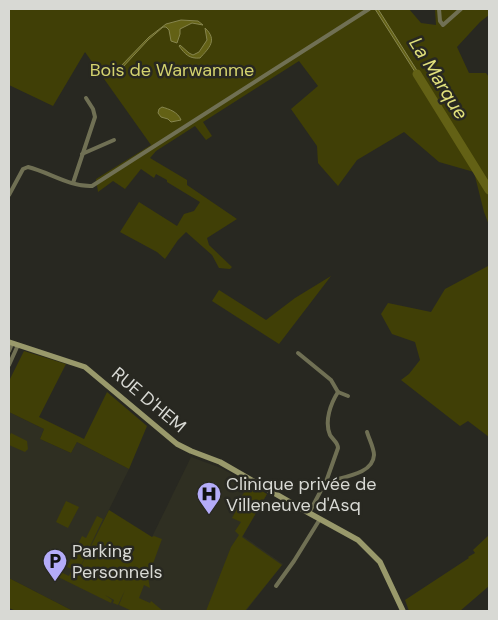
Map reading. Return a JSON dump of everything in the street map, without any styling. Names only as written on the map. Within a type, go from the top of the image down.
[{"type":"street","points":[[9,195],[23,169],[26,167],[73,183],[92,186],[368,9]]},
{"type":"street","points":[[439,9],[440,21],[444,25],[462,9]]},
{"type":"street","points":[[73,183],[95,117],[94,111],[86,98]]},
{"type":"street","points":[[82,154],[114,140]]},
{"type":"street","points":[[9,351],[13,344]]},
{"type":"street","points":[[9,365],[13,344]]},
{"type":"street","name":"RUE D'HEM","points":[[13,344],[85,367],[177,444],[220,462],[358,540],[373,553],[386,571],[403,611]]},
{"type":"street","points":[[298,354],[331,380],[338,392],[348,396]]},
{"type":"street","points":[[309,513],[338,448],[329,428],[330,410],[338,392]]},
{"type":"street","points":[[324,483],[356,475],[370,464],[374,455],[367,432]]},
{"type":"street","points":[[276,586],[320,519]]},
{"type":"shaded area","points":[[375,9],[378,9],[485,178],[489,186],[489,193],[480,174]]},
{"type":"shaded area","points":[[181,20],[198,21],[203,25],[192,23],[180,29],[177,43],[171,41],[169,30],[163,27],[121,69],[103,76],[102,74],[111,69],[120,67],[149,37],[166,24]]},
{"type":"shaded area","points":[[205,28],[211,36],[211,44],[200,58],[193,58],[179,46],[193,55],[199,52],[207,40]]},
{"type":"shaded area","points":[[162,107],[176,113],[181,120],[171,122],[161,117],[158,113]]},
{"type":"shaded area","points":[[9,412],[44,429],[40,439],[71,453],[77,442],[129,469],[102,524],[129,581],[191,457],[221,468],[267,494],[243,536],[283,564],[246,611],[73,611],[9,578]]},
{"type":"green space","name":"Bois de Warwamme","points":[[9,9],[409,9],[421,23],[436,25],[435,9],[489,9],[489,15],[457,47],[469,73],[486,73],[489,77],[489,225],[474,172],[439,162],[404,132],[357,160],[338,186],[318,163],[317,146],[291,109],[318,86],[299,61],[203,122],[212,136],[206,140],[195,126],[156,151],[150,158],[187,180],[187,185],[237,219],[207,238],[209,245],[232,267],[230,269],[219,268],[212,255],[186,232],[165,259],[157,252],[120,232],[139,202],[177,226],[184,214],[194,211],[200,202],[167,182],[167,180],[156,174],[154,178],[141,169],[125,189],[113,181],[98,192],[96,179],[151,145],[85,52],[53,106],[9,85]]},
{"type":"green space","points":[[489,263],[489,437],[468,421],[460,426],[401,380],[409,374],[420,360],[415,342],[392,334],[381,314],[388,303],[431,312],[445,289],[488,266]]},
{"type":"green space","points":[[331,276],[279,344],[212,301],[219,290],[266,320],[295,298]]},
{"type":"green space","points":[[24,351],[66,364],[39,417],[84,439],[107,392],[147,426],[129,469],[77,442],[71,453],[40,439],[44,429],[9,412],[9,381]]},
{"type":"green space","points":[[11,433],[27,441],[28,449],[25,452],[9,445]]},
{"type":"green space","points":[[249,484],[267,494],[242,537],[282,565],[245,611],[206,611],[231,547],[239,535],[235,531],[241,522],[232,518],[237,509],[235,508]]},
{"type":"green space","points":[[66,501],[79,507],[68,528],[56,522]]},
{"type":"green space","points":[[109,510],[152,537],[162,539],[148,577],[150,588],[144,585],[139,598],[150,603],[151,601],[163,611],[132,611],[119,605],[125,590],[118,605],[113,603],[114,600],[105,595],[112,600],[111,603],[48,572],[50,567],[69,576],[72,569],[67,567],[82,536],[86,538],[97,516],[103,519],[75,578]]},
{"type":"green space","points":[[489,535],[489,586],[460,611],[409,611],[405,600],[469,558],[475,553],[473,550]]},
{"type":"green space","points":[[9,578],[73,611],[16,611],[9,608]]},
{"type":"waterway","name":"La Marque","points":[[417,74],[489,190]]},
{"type":"place","name":"Clinique privée de Villeneuve d'Asq","points":[[209,515]]},
{"type":"place","name":"Parking Personnels","points":[[55,582]]}]
